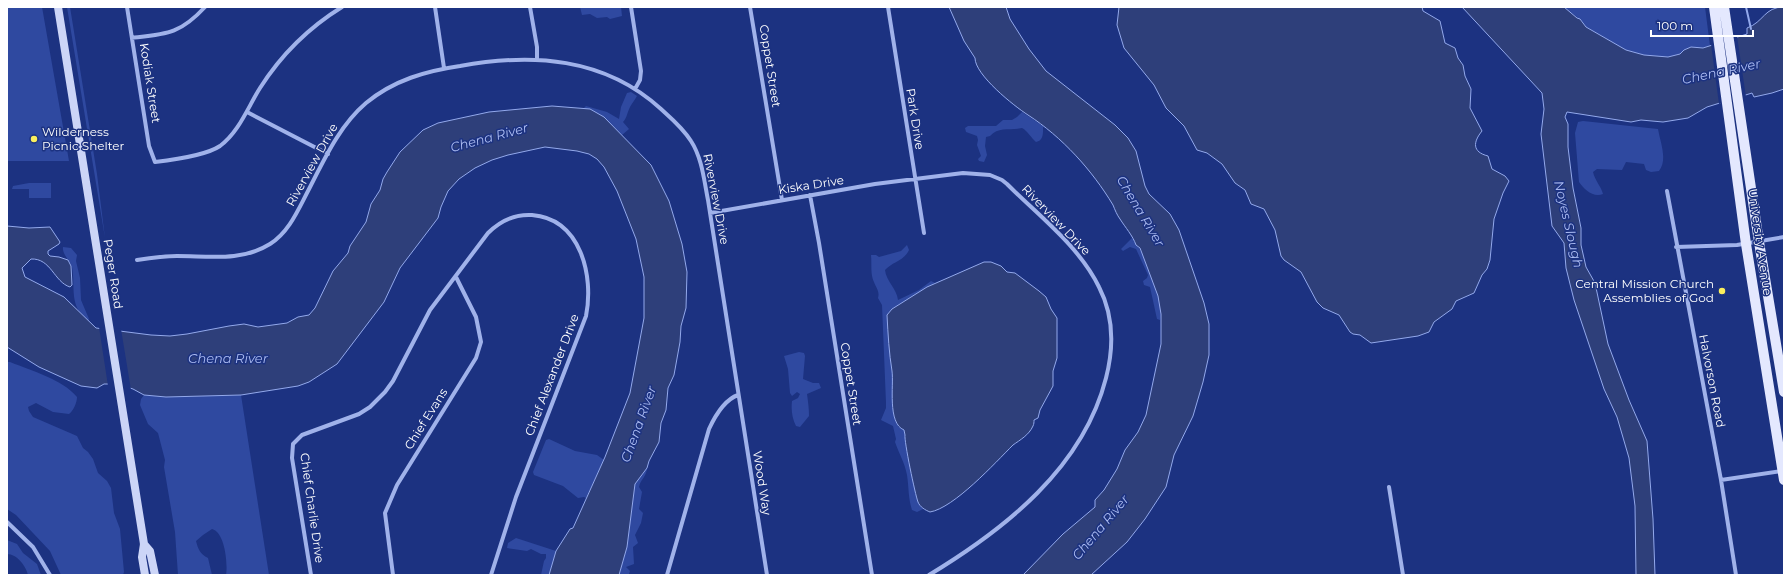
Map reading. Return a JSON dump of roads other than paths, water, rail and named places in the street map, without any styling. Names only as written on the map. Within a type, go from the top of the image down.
[{"type":"main road","name":"Peger Road","points":[[58,7],[144,544],[142,557],[145,575]]},
{"type":"main road","name":"University Avenue","points":[[1714,7],[1746,244],[1783,476]]},
{"type":"main road","name":"University Avenue","points":[[1724,7],[1759,242],[1784,392]]},
{"type":"main road","name":"Peger Road","points":[[144,544],[150,551],[155,575]]},
{"type":"street","name":"Kodiak Street","points":[[127,7],[149,146],[154,162],[201,153],[217,147],[231,135],[247,112]]},
{"type":"street","points":[[132,38],[174,31],[189,22],[205,7]]},
{"type":"street","points":[[328,154],[247,112],[267,78],[287,52],[320,21],[342,7]]},
{"type":"street","points":[[435,7],[444,68]]},
{"type":"street","points":[[530,7],[537,47],[537,59]]},
{"type":"street","points":[[631,7],[641,71],[640,80],[635,89]]},
{"type":"street","name":"Coppet Street","points":[[750,7],[782,200]]},
{"type":"street","name":"Park Drive","points":[[888,7],[924,233]]},
{"type":"street","name":"Riverview Drive","points":[[137,260],[176,256],[223,257],[251,253],[266,246],[279,237],[291,222],[346,124],[357,112],[378,94],[390,86],[408,78],[444,68],[508,60],[537,59],[582,66],[604,73],[635,89],[668,115],[691,141],[700,161],[710,213],[738,395]]},
{"type":"street","name":"Riverview Drive","points":[[915,179],[972,172],[990,175],[1002,180],[1080,256],[1096,280],[1104,296],[1109,314],[1112,335],[1108,370],[1101,396],[1084,432],[1059,470],[1031,499],[995,531],[961,556],[929,575]]},
{"type":"street","name":"Kiska Drive","points":[[710,213],[810,195],[915,179]]},
{"type":"street","name":"Halvorson Road","points":[[1667,191],[1676,246],[1721,480],[1736,575]]},
{"type":"street","name":"Coppet Street","points":[[810,195],[819,238],[872,575]]},
{"type":"street","name":"Chief Alexander Drive","points":[[293,444],[302,435],[359,414],[379,400],[393,381],[430,310],[488,233],[496,225],[506,220],[527,215],[549,219],[559,224],[567,231],[579,248],[585,266],[589,284],[586,316],[516,497],[491,575]]},
{"type":"street","points":[[1676,246],[1746,244],[1784,237]]},
{"type":"street","name":"Chief Evans","points":[[394,575],[386,513],[397,485],[476,358],[481,342],[476,317],[456,277]]},
{"type":"street","points":[[667,575],[709,429],[717,414],[730,398],[738,395]]},
{"type":"street","name":"Wood Way","points":[[738,395],[767,575]]},
{"type":"street","name":"Chief Charlie Drive","points":[[293,444],[292,458],[312,575]]},
{"type":"street","points":[[1721,480],[1783,476]]},
{"type":"street","points":[[1389,487],[1403,575]]},
{"type":"street","points":[[7,522],[33,548],[50,575]]},
{"type":"water","name":"Chena River","points":[[949,7],[1006,7],[1010,19],[1029,49],[1046,71],[1115,125],[1128,138],[1136,151],[1145,186],[1149,194],[1170,214],[1179,230],[1204,303],[1209,324],[1209,355],[1193,416],[1174,455],[1166,487],[1145,519],[1127,542],[1091,575],[1023,575],[1063,534],[1095,507],[1095,500],[1104,490],[1117,469],[1125,450],[1138,432],[1146,415],[1161,344],[1161,314],[1158,296],[1140,248],[1136,245],[1096,179],[1053,133],[996,90],[981,73],[975,58],[964,41]]},
{"type":"water","points":[[1119,7],[1422,7],[1423,11],[1440,21],[1445,43],[1455,48],[1458,58],[1463,65],[1465,76],[1471,89],[1470,108],[1482,131],[1477,139],[1477,149],[1479,152],[1488,156],[1492,169],[1505,176],[1509,181],[1494,219],[1490,260],[1487,269],[1482,275],[1474,293],[1456,301],[1452,309],[1434,322],[1429,332],[1418,336],[1371,343],[1360,335],[1350,332],[1339,315],[1323,308],[1317,302],[1301,272],[1284,260],[1281,256],[1275,230],[1264,209],[1251,204],[1245,190],[1235,183],[1222,164],[1207,153],[1197,150],[1184,126],[1166,108],[1154,85],[1124,48],[1117,25]]},
{"type":"water","points":[[1462,7],[1564,7],[1580,19],[1586,27],[1626,50],[1644,55],[1668,57],[1680,54],[1684,50],[1691,47],[1703,48],[1747,34],[1747,28],[1757,22],[1772,9],[1784,7],[1784,89],[1754,97],[1752,93],[1707,107],[1688,118],[1663,122],[1641,120],[1631,122],[1567,112],[1565,117],[1568,124],[1568,147],[1573,188],[1581,228],[1581,245],[1586,267],[1595,283],[1608,344],[1629,400],[1647,441],[1653,519],[1655,575],[1636,575],[1635,506],[1629,458],[1617,417],[1604,389],[1574,300],[1566,268],[1564,243],[1552,226],[1541,134],[1544,109],[1542,93]]},
{"type":"water","name":"Chena River","points":[[552,106],[590,109],[604,117],[651,165],[669,201],[682,244],[687,272],[686,308],[681,326],[680,342],[674,375],[668,388],[666,410],[661,423],[659,442],[647,468],[635,484],[627,547],[619,575],[549,575],[556,551],[570,529],[573,528],[605,457],[630,393],[644,318],[644,277],[636,239],[617,191],[604,167],[597,159],[589,154],[545,147],[492,160],[475,168],[459,179],[448,191],[438,218],[400,268],[384,302],[337,364],[309,382],[298,386],[241,395],[166,397],[144,395],[133,389],[117,384],[104,384],[97,388],[81,386],[39,367],[7,347],[7,226],[29,228],[50,227],[60,242],[48,251],[48,254],[50,256],[68,260],[71,266],[72,285],[70,287],[65,284],[48,266],[38,260],[31,259],[22,268],[25,277],[64,297],[96,328],[170,336],[244,324],[258,327],[287,323],[298,317],[309,315],[315,308],[333,271],[348,253],[350,246],[366,222],[371,204],[380,190],[387,172],[400,152],[423,130],[438,123],[489,112]]},
{"type":"water","points":[[984,262],[991,262],[1001,266],[1007,272],[1015,273],[1046,297],[1057,318],[1057,358],[1053,371],[1053,386],[1040,410],[1038,418],[1034,420],[1034,424],[1027,435],[1013,445],[962,494],[940,509],[930,512],[923,508],[918,502],[910,468],[904,430],[895,420],[893,412],[892,371],[887,315],[892,309],[927,287]]},
{"type":"waterway","points":[[1746,7],[1751,29]]},
{"type":"place","name":"Wilderness Picnic Shelter","points":[[34,139]]},
{"type":"place","name":"Central Mission Church Assemblies of God","points":[[1722,291]]},
{"type":"water label","name":"Noyes Slough","points":[[1569,224]]}]
